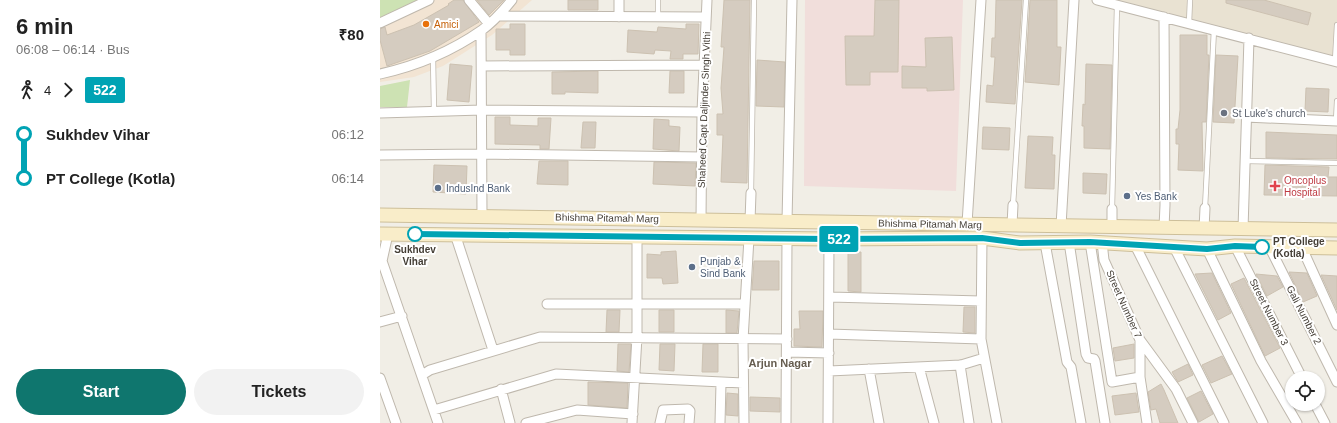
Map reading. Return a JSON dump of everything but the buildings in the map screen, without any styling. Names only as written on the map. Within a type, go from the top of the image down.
[{"type":"main road","name":"Bhishma Pitamah Marg","points":[[380,215],[750,220],[1244,230],[1337,230]]},
{"type":"main road","name":"Bhishma Pitamah Marg","points":[[384,234],[829,239],[982,238],[1020,243],[1096,242],[1207,249],[1235,246],[1270,248],[1337,248]]},
{"type":"street","points":[[380,24],[429,0]]},
{"type":"street","points":[[469,0],[489,24]]},
{"type":"street","points":[[380,74],[409,66],[432,57],[481,31],[498,16],[512,0]]},
{"type":"street","points":[[619,0],[619,17]]},
{"type":"street","name":"Shaheed Capt Daljinder Singh Vithi","points":[[701,220],[702,112],[707,0]]},
{"type":"street","points":[[786,221],[792,0]]},
{"type":"street","points":[[967,224],[981,0]]},
{"type":"street","points":[[1061,226],[1074,0]]},
{"type":"street","points":[[1097,0],[1336,61]]},
{"type":"street","points":[[498,16],[706,17]]},
{"type":"street","points":[[1164,17],[1164,228]]},
{"type":"street","points":[[481,31],[482,216]]},
{"type":"street","points":[[1244,230],[1249,38]]},
{"type":"street","points":[[482,66],[704,65]]},
{"type":"street","points":[[380,113],[482,110],[702,112]]},
{"type":"street","points":[[1246,117],[1336,121]]},
{"type":"street","points":[[380,155],[482,154],[702,157]]},
{"type":"street","points":[[750,220],[751,193]]},
{"type":"street","points":[[1012,225],[1013,206]]},
{"type":"street","points":[[1204,229],[1205,208]]},
{"type":"street","points":[[1112,209],[1112,227]]},
{"type":"street","points":[[384,234],[382,261],[438,423]]},
{"type":"street","points":[[455,234],[494,350]]},
{"type":"street","points":[[526,423],[551,420],[578,410],[633,418],[637,337],[637,236]]},
{"type":"street","points":[[744,423],[743,340],[749,238]]},
{"type":"street","points":[[786,423],[788,352],[787,238]]},
{"type":"street","points":[[982,238],[981,339],[997,423]]},
{"type":"street","points":[[828,423],[830,334],[829,239]]},
{"type":"street","points":[[1069,242],[1086,354],[1088,358],[1094,359],[1095,361],[1105,423]]},
{"type":"street","points":[[1096,242],[1112,382],[1140,377]]},
{"type":"street","name":"Street Number 7","points":[[1096,242],[1140,340],[1176,389],[1193,423]]},
{"type":"street","points":[[1045,243],[1067,362],[1071,367],[1080,423]]},
{"type":"street","points":[[1135,245],[1224,423]]},
{"type":"street","name":"Street Number 3","points":[[1235,246],[1298,371]]},
{"type":"street","points":[[1174,248],[1263,423]]},
{"type":"street","name":"Gali Number 2","points":[[1270,248],[1337,382]]},
{"type":"street","points":[[1302,248],[1337,326]]},
{"type":"street","points":[[1207,249],[1261,361],[1297,423]]},
{"type":"street","points":[[830,297],[981,301]]},
{"type":"street","points":[[547,304],[745,304]]},
{"type":"street","points":[[380,322],[402,316]]},
{"type":"street","points":[[830,334],[981,339]]},
{"type":"street","points":[[422,375],[430,370],[540,337],[637,337],[743,340],[787,339]]},
{"type":"street","points":[[1140,340],[1140,377],[1147,423]]},
{"type":"street","points":[[788,352],[829,353]]},
{"type":"street","points":[[829,371],[960,365],[984,358]]},
{"type":"street","points":[[960,365],[969,423]]},
{"type":"street","points":[[919,367],[934,423]]},
{"type":"street","points":[[869,369],[879,423]]},
{"type":"street","points":[[434,410],[556,374],[743,383]]},
{"type":"street","points":[[380,378],[396,423]]},
{"type":"street","points":[[720,423],[721,383]]},
{"type":"street","points":[[501,389],[510,423]]},
{"type":"street","points":[[660,423],[663,410],[688,409],[690,411],[689,423]]},
{"type":"street","points":[[1319,411],[1325,423]]},
{"type":"lane","points":[[658,0],[658,16]]},
{"type":"lane","points":[[751,193],[754,0]]},
{"type":"lane","points":[[1013,206],[1026,0]]},
{"type":"lane","points":[[1189,23],[1190,0]]},
{"type":"lane","points":[[1112,209],[1117,5]]},
{"type":"lane","points":[[1336,61],[1337,25]]},
{"type":"lane","points":[[1205,208],[1214,29]]},
{"type":"lane","points":[[432,57],[434,112]]},
{"type":"lane","points":[[1336,121],[1337,101]]},
{"type":"lane","points":[[1246,161],[1337,163]]},
{"type":"shaded area","points":[[380,0],[532,0],[492,35],[443,66],[414,77],[380,82]]},
{"type":"shaded area","points":[[805,0],[963,0],[956,191],[804,186]]},
{"type":"shaded area","points":[[1097,0],[1337,0],[1337,62]]},
{"type":"green space","points":[[380,0],[418,0],[380,20]]},
{"type":"green space","points":[[410,80],[407,107],[380,107],[380,86]]},
{"type":"bus line","name":"522","points":[[415,234],[829,239],[982,238],[1020,243],[1090,242],[1174,248],[1207,249],[1235,246],[1262,247]]},
{"type":"place","name":"Amici","points":[[426,24]]},
{"type":"place","name":"St Luke's church","points":[[1224,113]]},
{"type":"place","name":"Oncoplus Hospital","points":[[1275,186]]},
{"type":"place","name":"IndusInd Bank","points":[[438,188]]},
{"type":"place","name":"Yes Bank","points":[[1127,196]]},
{"type":"place","name":"Sukhdev Vihar","points":[[415,234]]},
{"type":"place","name":"PT College (Kotla)","points":[[1262,247]]},
{"type":"place","name":"Punjab & Sind Bank","points":[[692,267]]},
{"type":"district","name":"Arjun Nagar","points":[[780,363]]}]
